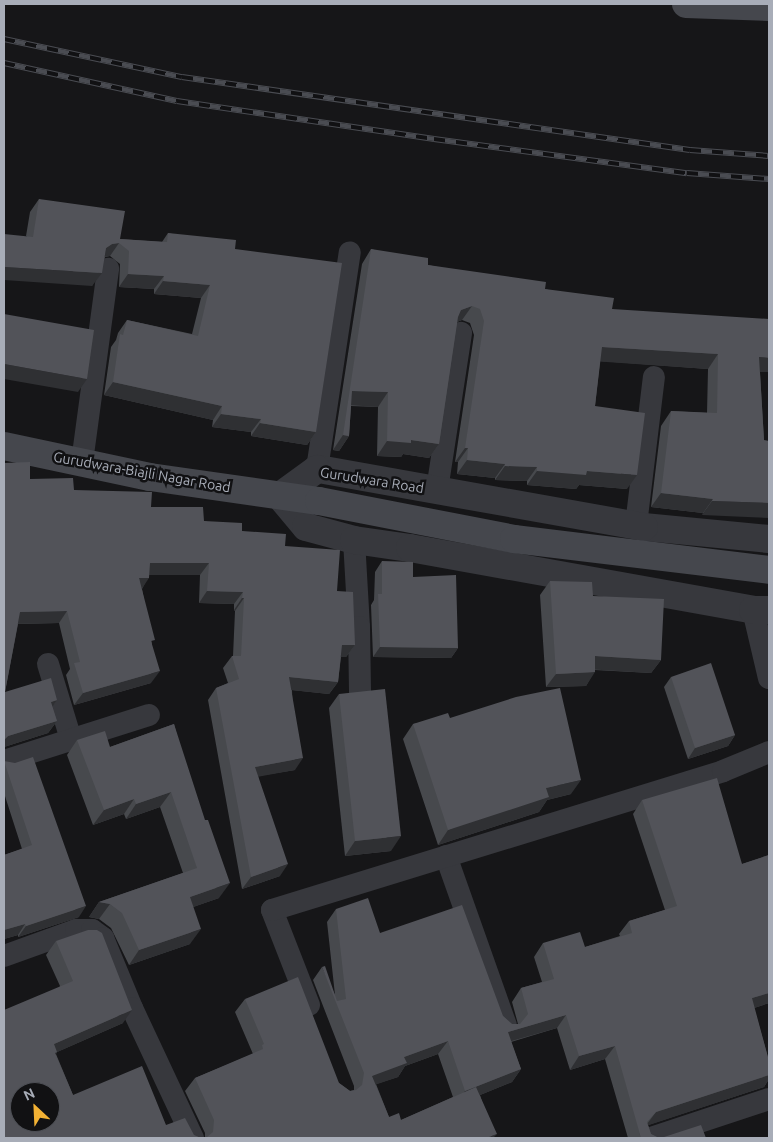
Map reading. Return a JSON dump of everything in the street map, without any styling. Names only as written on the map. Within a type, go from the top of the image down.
[{"type":"main road","points":[[686,4],[769,7]]},
{"type":"main road","name":"Gurudwara-Biajli Nagar Road","points":[[4,446],[150,476],[280,496],[514,539],[769,570]]},
{"type":"street","points":[[317,469],[350,252]]},
{"type":"street","points":[[82,462],[108,269]]},
{"type":"street","points":[[437,490],[461,333]]},
{"type":"street","points":[[636,525],[654,377]]},
{"type":"street","name":"Gurudwara Road","points":[[280,496],[317,469],[636,525],[769,539]]},
{"type":"street","points":[[280,496],[306,527],[354,540],[410,548],[761,610],[769,678]]},
{"type":"street","points":[[354,540],[359,627],[360,693]]},
{"type":"street","points":[[48,664],[71,739]]},
{"type":"street","points":[[4,761],[149,715]]},
{"type":"street","points":[[317,1028],[272,910],[723,771],[769,752]]},
{"type":"street","points":[[446,856],[506,1025]]},
{"type":"street","points":[[4,956],[76,930],[92,930],[103,938],[132,1008],[193,1138]]},
{"type":"street","points":[[651,1138],[769,1099]]},
{"type":"building","points":[[39,199],[125,211],[120,239],[167,242],[168,233],[236,240],[235,249],[342,263],[316,432],[260,423],[261,419],[221,414],[222,406],[113,382],[120,334],[123,335],[127,320],[198,336],[210,285],[163,281],[164,276],[128,274],[129,251],[119,243],[112,244],[106,248],[102,273],[4,267],[4,234],[33,237]]},
{"type":"building","points":[[371,249],[428,258],[428,265],[546,282],[545,289],[614,298],[612,309],[769,319],[769,358],[759,357],[764,440],[769,441],[769,503],[712,501],[713,499],[661,493],[671,411],[717,413],[718,354],[602,347],[595,406],[645,413],[637,475],[587,471],[586,475],[537,471],[537,467],[505,466],[505,464],[467,460],[468,448],[465,448],[484,321],[480,309],[472,306],[461,310],[458,317],[439,444],[411,440],[411,443],[387,441],[388,392],[352,391],[349,436],[343,435]]},
{"type":"building","points":[[4,314],[94,330],[87,379],[4,364]]},
{"type":"building","points":[[30,462],[30,479],[73,478],[74,490],[152,492],[151,507],[203,507],[204,521],[242,523],[242,531],[286,534],[285,546],[340,550],[337,591],[353,592],[355,645],[342,645],[338,682],[289,677],[303,758],[255,767],[288,864],[251,877],[216,688],[239,679],[232,656],[241,656],[244,598],[242,598],[243,592],[207,591],[209,563],[150,563],[149,578],[139,578],[155,640],[151,641],[160,671],[83,693],[74,663],[80,662],[67,611],[20,612],[5,692],[51,678],[57,700],[51,702],[57,721],[8,736],[4,740],[4,463]]},
{"type":"building","points":[[382,561],[413,562],[413,577],[456,575],[458,648],[380,647],[378,594],[382,594]]},
{"type":"building","points":[[550,581],[592,582],[593,596],[664,599],[661,660],[595,656],[595,672],[556,674]]},
{"type":"building","points":[[711,663],[735,735],[695,748],[671,677]]},
{"type":"building","points":[[560,688],[581,780],[546,788],[549,797],[448,830],[413,724],[448,713],[450,718],[516,697]]},
{"type":"building","points":[[385,689],[401,836],[355,841],[339,694]]},
{"type":"building","points":[[174,724],[205,820],[208,820],[230,883],[190,897],[201,929],[139,950],[122,913],[110,904],[99,902],[197,868],[171,792],[136,804],[134,799],[104,810],[77,740],[105,731],[110,747]]},
{"type":"building","points":[[33,757],[86,906],[26,926],[25,924],[4,930],[4,855],[32,845],[4,761],[15,763]]},
{"type":"building","points":[[717,778],[742,864],[769,855],[769,993],[752,998],[769,1061],[769,1075],[656,1112],[647,1122],[651,1134],[657,1137],[664,1137],[701,1125],[706,1138],[641,1138],[615,1046],[579,1056],[566,1015],[508,1032],[521,1069],[465,1091],[448,1041],[404,1057],[407,1063],[372,1076],[389,1117],[399,1113],[401,1120],[476,1087],[497,1134],[486,1138],[201,1138],[207,1137],[213,1132],[214,1120],[195,1078],[263,1049],[262,1045],[264,1044],[245,999],[298,977],[339,1083],[350,1091],[356,1090],[362,1085],[364,1073],[322,967],[325,966],[337,1001],[346,999],[336,909],[368,898],[380,933],[462,905],[503,1016],[512,1024],[520,1024],[528,1014],[521,988],[554,979],[543,943],[580,932],[585,947],[632,933],[629,921],[677,906],[642,800]]},
{"type":"building","points":[[88,930],[97,930],[102,933],[132,1010],[54,1044],[57,1052],[55,1053],[73,1095],[142,1066],[166,1125],[185,1118],[194,1135],[201,1138],[4,1138],[4,1010],[73,981],[56,941]]},
{"type":"railway","points":[[4,39],[182,77],[690,150],[769,156]]},
{"type":"railway","points":[[4,63],[177,101],[434,139],[687,173],[769,179]]}]
